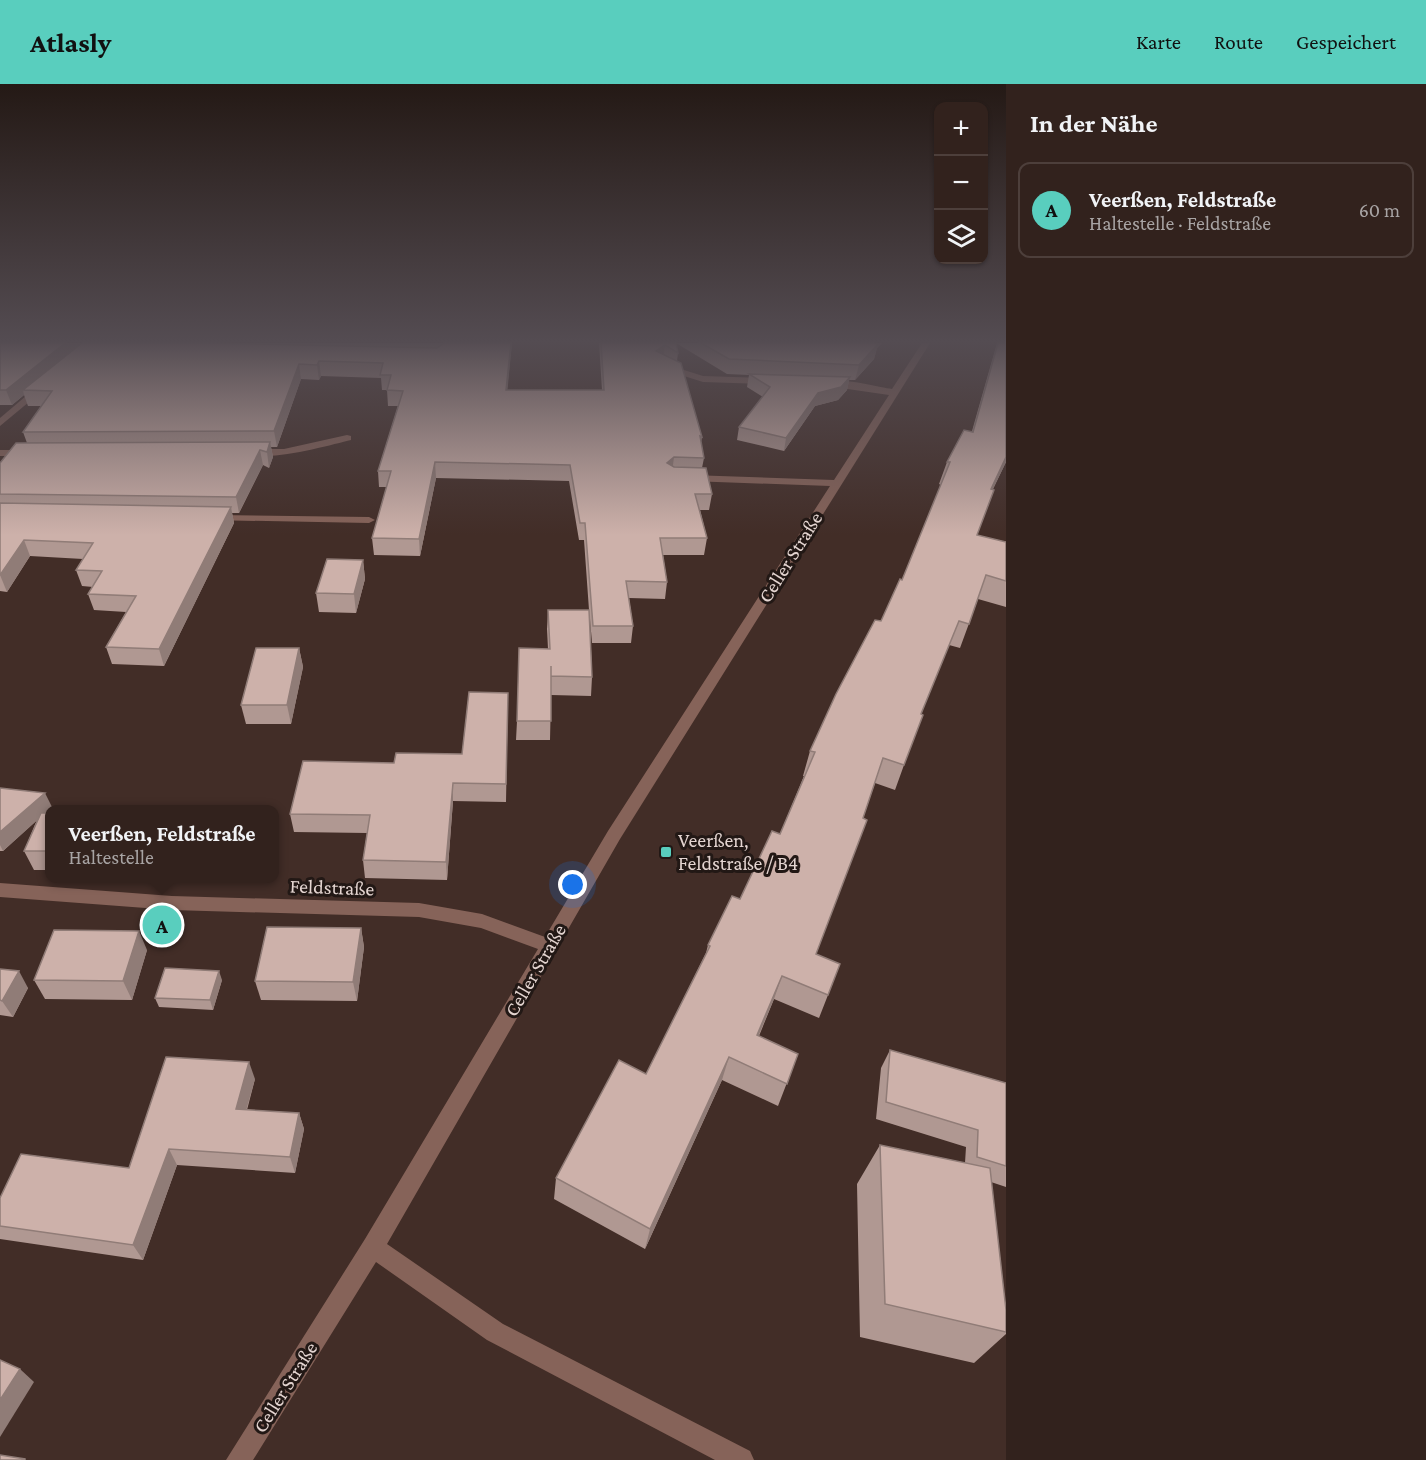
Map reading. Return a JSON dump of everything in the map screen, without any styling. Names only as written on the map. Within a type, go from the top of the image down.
[{"type":"street","points":[[0,423],[19,407]]},
{"type":"street","name":"Celler Straße","points":[[238,1460],[373,1247],[614,835],[887,407]]},
{"type":"street","points":[[237,452],[284,452],[347,438]]},
{"type":"street","points":[[0,453],[36,453]]},
{"type":"street","points":[[672,478],[837,483]]},
{"type":"street","points":[[202,517],[369,520]]},
{"type":"street","name":"Feldstraße","points":[[0,890],[172,903],[419,910],[482,921],[549,946]]},
{"type":"street","points":[[373,1247],[495,1332],[741,1460]]},
{"type":"building","points":[[41,407],[283,407],[274,431],[23,432]]},
{"type":"building","points":[[398,407],[694,407],[702,437],[700,436],[704,458],[674,457],[667,463],[674,467],[706,468],[712,494],[695,494],[707,538],[660,538],[667,582],[626,581],[633,626],[593,626],[585,523],[580,523],[570,465],[435,462],[419,539],[372,538],[391,471],[378,471]]},
{"type":"building","points":[[754,407],[808,407],[786,438],[739,427]]},
{"type":"building","points":[[980,407],[1006,407],[1006,457],[991,489],[994,490],[977,535],[1006,542],[1006,581],[986,575],[969,624],[959,621],[921,714],[923,715],[904,765],[883,758],[863,818],[867,820],[816,954],[840,964],[828,995],[782,976],[757,1035],[798,1054],[787,1084],[729,1057],[650,1229],[556,1178],[619,1060],[646,1074],[710,946],[708,945],[732,896],[740,899],[772,831],[780,834],[815,752],[810,751],[836,694],[875,620],[881,621],[900,579],[902,580],[950,462],[947,462],[964,430],[973,432]]},
{"type":"building","points":[[270,442],[267,452],[260,450],[236,497],[0,494],[0,463],[16,443]]},
{"type":"building","points":[[0,503],[231,507],[159,649],[106,647],[136,596],[88,594],[102,571],[76,570],[93,543],[24,540],[0,575]]},
{"type":"building","points":[[327,559],[363,560],[354,594],[316,593]]},
{"type":"building","points":[[548,610],[589,610],[592,677],[551,676],[551,721],[517,721],[519,648],[550,649]]},
{"type":"building","points":[[256,648],[299,648],[287,705],[241,705]]},
{"type":"building","points":[[469,692],[508,693],[506,784],[453,783],[446,862],[363,860],[370,815],[290,814],[303,761],[394,763],[396,753],[462,754]]},
{"type":"building","points":[[0,788],[45,793],[0,832]]},
{"type":"building","points":[[41,813],[45,813],[45,851],[24,851]]},
{"type":"building","points":[[267,927],[361,928],[353,982],[255,981]]},
{"type":"building","points":[[54,930],[139,931],[123,981],[34,980]]},
{"type":"building","points":[[165,968],[219,971],[210,1000],[155,998]]},
{"type":"building","points":[[0,969],[19,971],[2,1001],[0,1000]]},
{"type":"building","points":[[890,1050],[1006,1083],[1006,1166],[977,1157],[978,1130],[886,1102]]},
{"type":"building","points":[[166,1057],[249,1062],[236,1109],[299,1113],[290,1157],[169,1149],[133,1245],[0,1226],[0,1198],[21,1154],[129,1168]]},
{"type":"building","points":[[880,1145],[990,1168],[1006,1310],[1006,1332],[885,1304]]},
{"type":"building","points":[[0,1360],[20,1369],[0,1400]]},
{"type":"building","points":[[0,1455],[25,1459],[25,1460],[0,1460]]},
{"type":"place","name":"Veerßen, Feldstraße / B4","points":[[666,852]]},
{"type":"place","name":"Veerßen, Feldstraße","points":[[162,925]]}]
